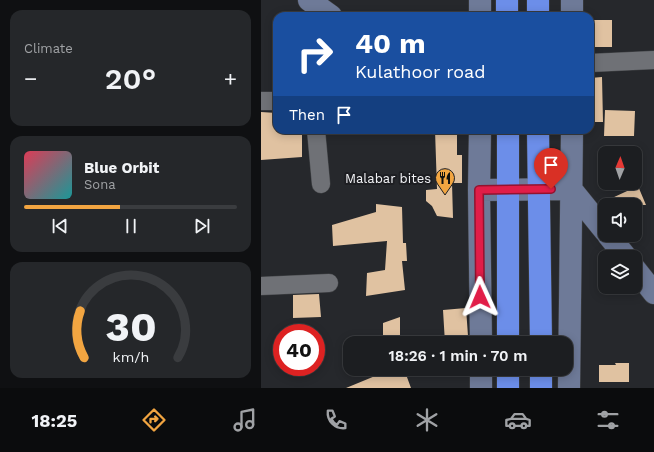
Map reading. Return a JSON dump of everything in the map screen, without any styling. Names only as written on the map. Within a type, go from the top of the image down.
[{"type":"highway","points":[[507,0],[507,12]]},
{"type":"highway","points":[[538,0],[538,12]]},
{"type":"highway","points":[[508,134],[508,336]]},
{"type":"highway","points":[[538,134],[541,336]]},
{"type":"highway","points":[[508,376],[508,388]]},
{"type":"highway","points":[[541,376],[541,388]]},
{"type":"street","points":[[480,0],[480,12]]},
{"type":"street","points":[[572,0],[572,12]]},
{"type":"street","points":[[594,63],[654,60]]},
{"type":"street","points":[[261,101],[273,101]]},
{"type":"street","points":[[315,134],[321,184]]},
{"type":"street","points":[[480,134],[479,190],[481,336]]},
{"type":"street","points":[[569,388],[572,134]]},
{"type":"street","points":[[479,190],[571,190]]},
{"type":"street","points":[[571,190],[598,223]]},
{"type":"street","points":[[613,242],[620,250]]},
{"type":"street","points":[[642,278],[654,293]]},
{"type":"street","points":[[261,286],[329,283]]},
{"type":"street","points":[[481,376],[481,388]]},
{"type":"building","points":[[594,20],[612,20],[612,47],[594,47]]},
{"type":"building","points":[[602,77],[603,122],[594,122],[594,78]]},
{"type":"building","points":[[605,110],[635,111],[634,136],[604,136]]},
{"type":"building","points":[[261,112],[273,113],[273,134],[302,134],[302,157],[261,160]]},
{"type":"building","points":[[435,134],[457,134],[457,155],[462,155],[462,183],[452,183],[453,218],[437,216],[432,206],[426,201],[426,190],[437,189]]},
{"type":"building","points":[[629,190],[640,190],[646,205],[642,205],[642,198],[612,198]]},
{"type":"building","points":[[376,204],[402,207],[403,243],[406,243],[407,261],[402,261],[405,290],[366,296],[367,273],[385,270],[387,241],[333,246],[332,225],[376,212]]},
{"type":"building","points":[[319,294],[321,317],[293,318],[293,295]]},
{"type":"building","points":[[466,308],[468,336],[445,336],[443,310]]},
{"type":"building","points":[[400,317],[400,336],[383,336],[383,323]]},
{"type":"building","points":[[615,363],[629,363],[629,382],[599,382],[599,365],[616,365]]},
{"type":"building","points":[[375,376],[407,376],[411,388],[346,388]]},
{"type":"place","name":"Malabar bites","points":[[445,195]]},
{"type":"route","points":[[480,297],[479,190],[551,189]]}]
